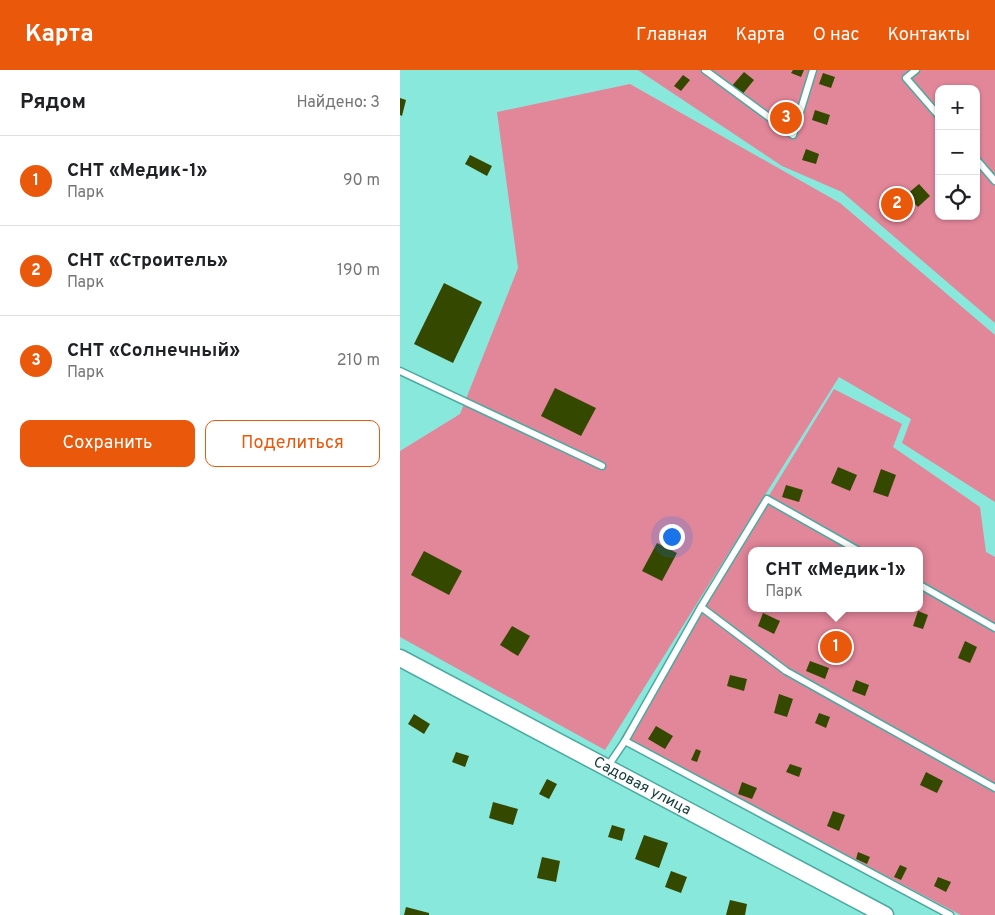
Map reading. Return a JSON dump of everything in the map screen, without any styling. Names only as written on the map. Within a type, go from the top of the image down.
[{"type":"street","name":"Садовая улица","points":[[400,658],[885,915]]},
{"type":"lane","points":[[705,70],[793,135],[813,70]]},
{"type":"lane","points":[[916,70],[906,78],[935,111]]},
{"type":"lane","points":[[980,164],[995,181]]},
{"type":"lane","points":[[400,371],[602,466]]},
{"type":"lane","points":[[607,767],[625,742],[701,607],[767,499],[852,547]]},
{"type":"lane","points":[[923,588],[995,628]]},
{"type":"lane","points":[[701,607],[786,671],[995,788]]},
{"type":"lane","points":[[625,742],[950,915]]},
{"type":"shaded area","points":[[638,70],[995,70],[995,323],[842,192],[782,166]]},
{"type":"shaded area","points":[[630,84],[840,203],[995,335],[995,502],[902,443],[911,419],[839,377],[605,750],[400,637],[400,451],[460,414],[518,268],[497,112]]},
{"type":"shaded area","points":[[834,389],[902,424],[893,447],[980,507],[986,552],[995,557],[995,915],[961,915],[621,738]]},
{"type":"building","points":[[793,70],[804,70],[801,77],[791,73]]},
{"type":"building","points":[[744,72],[754,80],[741,96],[730,88]]},
{"type":"building","points":[[823,73],[835,77],[831,88],[819,84]]},
{"type":"building","points":[[683,75],[690,80],[681,91],[674,86]]},
{"type":"building","points":[[400,98],[406,100],[402,116],[400,115]]},
{"type":"building","points":[[784,108],[792,112],[787,123],[779,120]]},
{"type":"building","points":[[815,110],[830,115],[827,125],[812,120]]},
{"type":"building","points":[[806,149],[819,154],[816,164],[802,160]]},
{"type":"building","points":[[470,155],[492,166],[487,176],[465,164]]},
{"type":"building","points":[[919,184],[930,196],[918,207],[906,195]]},
{"type":"building","points":[[444,283],[482,302],[453,363],[414,344]]},
{"type":"building","points":[[555,388],[596,408],[581,436],[541,416]]},
{"type":"building","points":[[838,467],[857,475],[850,491],[831,483]]},
{"type":"building","points":[[881,469],[896,475],[888,497],[873,492]]},
{"type":"building","points":[[786,485],[803,490],[799,502],[782,497]]},
{"type":"building","points":[[657,543],[677,553],[662,581],[642,571]]},
{"type":"building","points":[[424,551],[462,571],[449,595],[411,575]]},
{"type":"building","points":[[918,612],[928,615],[923,629],[913,626]]},
{"type":"building","points":[[763,613],[780,621],[774,634],[758,626]]},
{"type":"building","points":[[512,626],[530,636],[518,656],[500,645]]},
{"type":"building","points":[[965,641],[977,647],[970,663],[958,658]]},
{"type":"building","points":[[810,661],[829,668],[825,679],[806,671]]},
{"type":"building","points":[[730,675],[747,679],[744,691],[727,686]]},
{"type":"building","points":[[856,680],[869,685],[865,696],[852,691]]},
{"type":"building","points":[[779,694],[793,699],[787,717],[774,713]]},
{"type":"building","points":[[819,713],[830,717],[826,728],[815,723]]},
{"type":"building","points":[[414,714],[430,724],[424,734],[408,724]]},
{"type":"building","points":[[656,726],[673,736],[665,749],[648,739]]},
{"type":"building","points":[[696,749],[701,751],[697,762],[691,760]]},
{"type":"building","points":[[456,752],[469,756],[465,767],[452,762]]},
{"type":"building","points":[[790,764],[802,768],[799,777],[786,772]]},
{"type":"building","points":[[926,772],[943,781],[937,793],[920,785]]},
{"type":"building","points":[[547,779],[557,784],[549,799],[539,794]]},
{"type":"building","points":[[742,782],[757,788],[752,799],[738,794]]},
{"type":"building","points":[[493,802],[518,809],[513,825],[489,818]]},
{"type":"building","points":[[833,811],[845,815],[839,831],[827,826]]},
{"type":"building","points":[[612,825],[625,829],[622,841],[608,837]]},
{"type":"building","points":[[644,835],[668,843],[659,868],[635,859]]},
{"type":"building","points":[[858,852],[870,857],[867,864],[856,859]]},
{"type":"building","points":[[542,857],[560,861],[556,882],[537,878]]},
{"type":"building","points":[[900,865],[907,868],[901,880],[894,877]]},
{"type":"building","points":[[671,871],[687,877],[681,893],[665,887]]},
{"type":"building","points":[[938,877],[951,882],[946,892],[934,886]]},
{"type":"building","points":[[730,900],[747,904],[745,915],[726,915]]},
{"type":"building","points":[[406,907],[429,913],[429,915],[404,915]]},
{"type":"place","name":"СНТ «Солнечный»","points":[[786,118]]},
{"type":"place","name":"СНТ «Строитель»","points":[[897,204]]},
{"type":"place","name":"СНТ «Медик-1»","points":[[836,647]]}]
